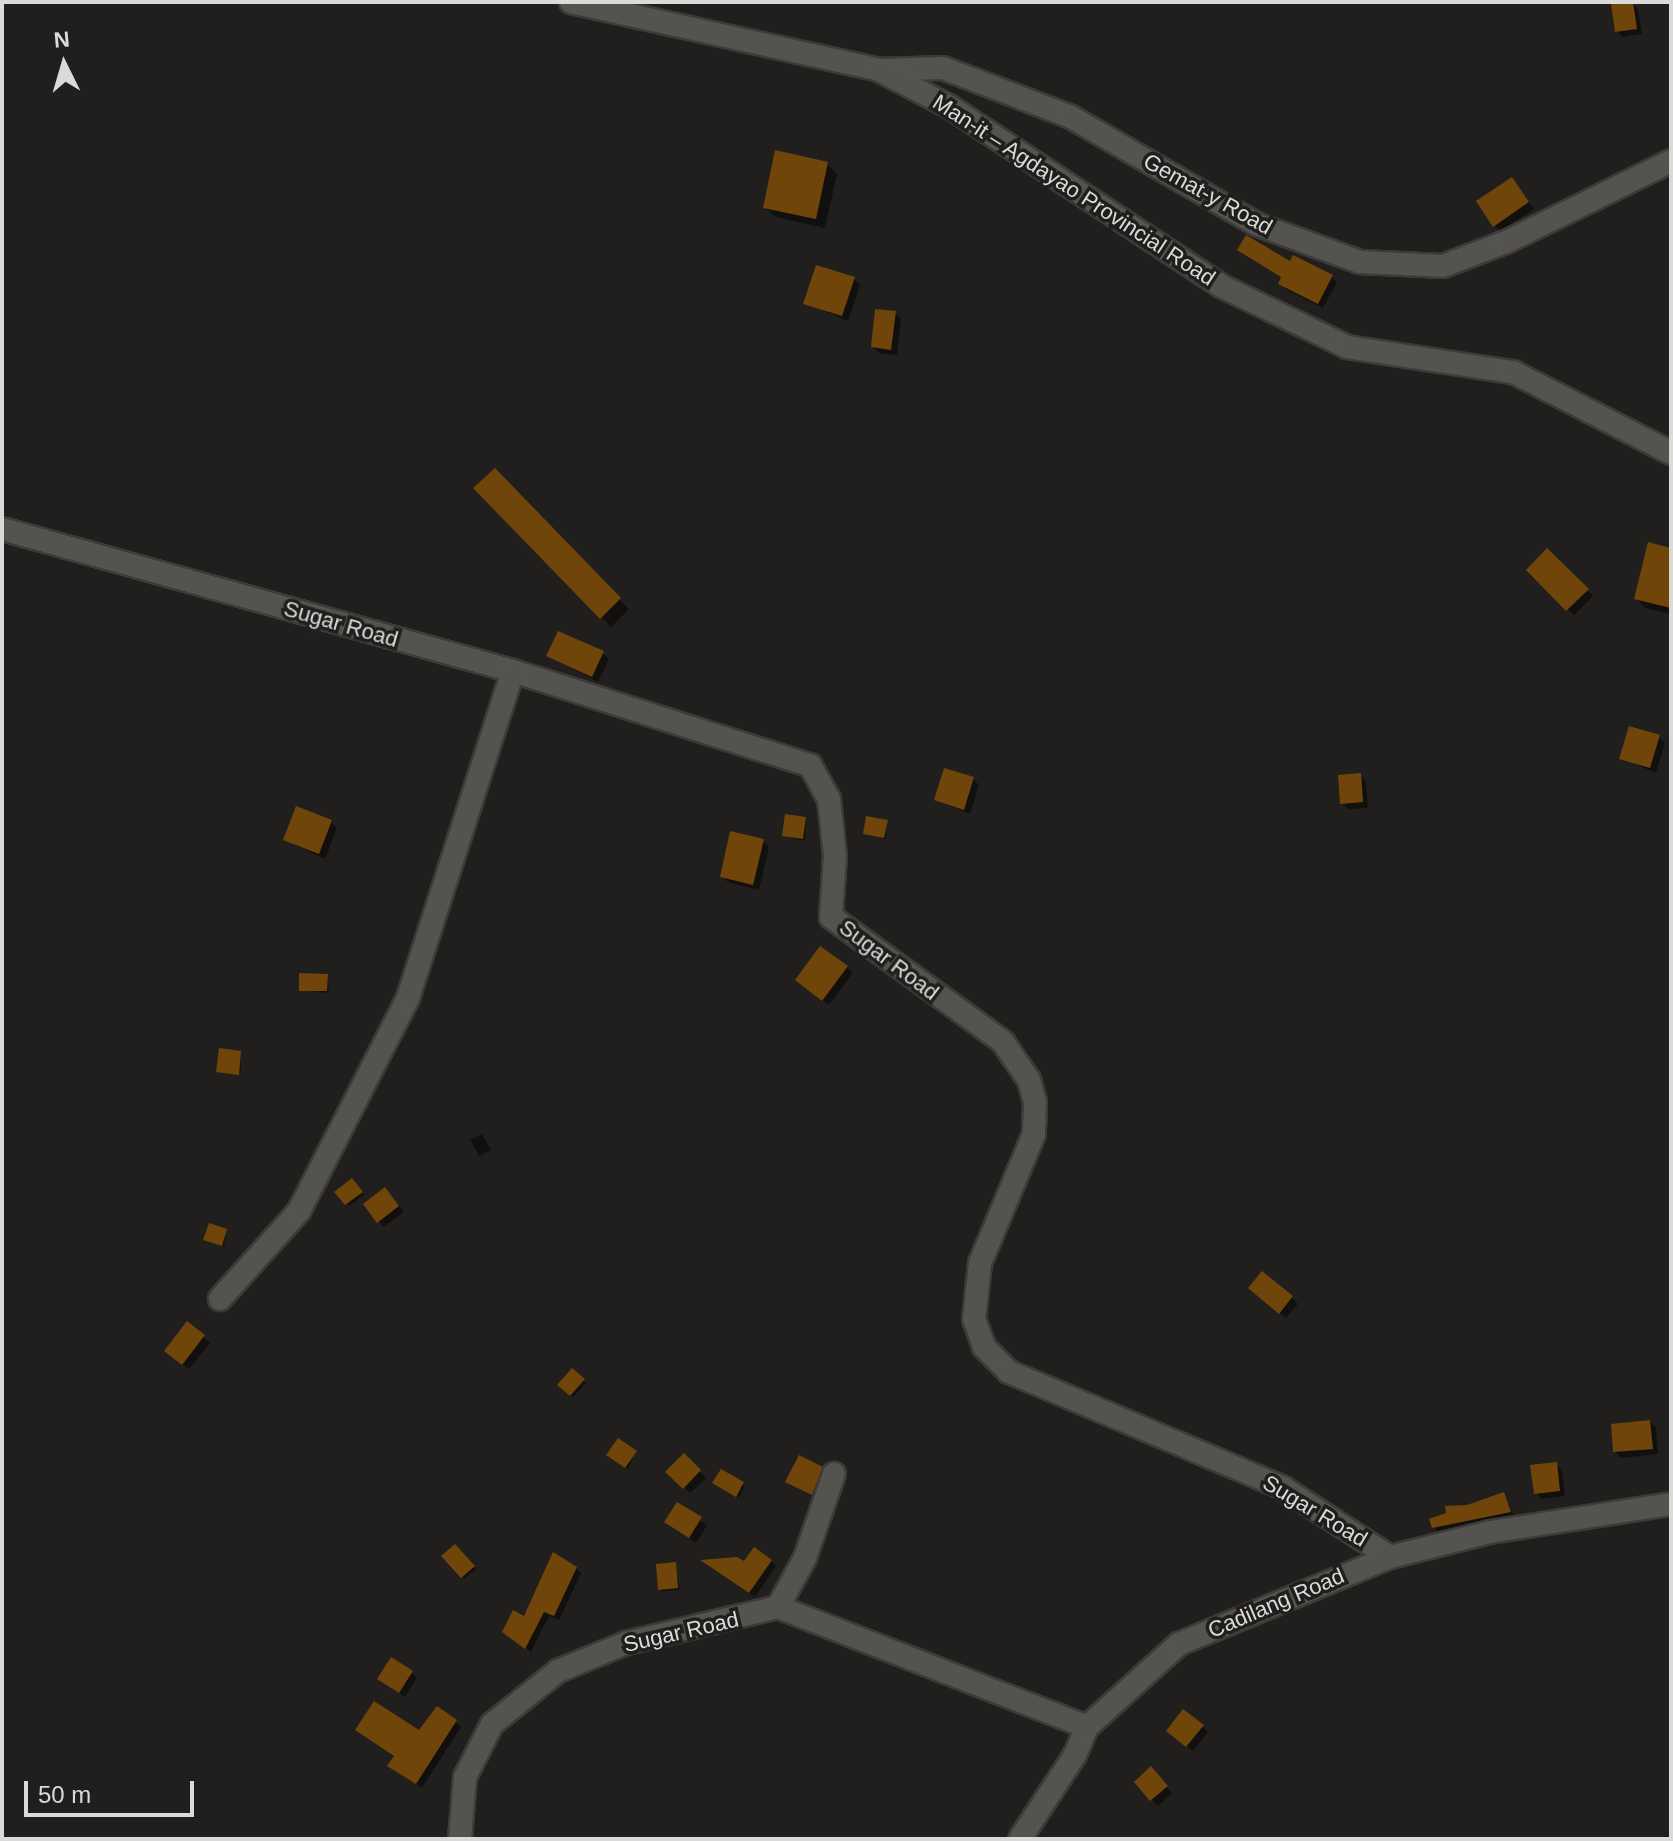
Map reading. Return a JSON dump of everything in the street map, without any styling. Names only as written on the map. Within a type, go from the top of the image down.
[{"type":"street","points":[[571,2],[879,70]]},
{"type":"street","name":"Gemat-y Road","points":[[879,70],[943,68],[1071,117],[1256,224],[1360,262],[1443,266],[1506,242],[1671,161]]},
{"type":"street","name":"Man-it – Agdayao Provincial Road","points":[[879,70],[950,107],[1221,286],[1347,347],[1513,372],[1671,453]]},
{"type":"street","name":"Sugar Road","points":[[2,529],[513,671],[810,765],[829,799],[835,856],[831,917],[1003,1042],[1029,1080],[1035,1102],[1034,1134],[980,1263],[974,1319],[984,1347],[1009,1372],[1283,1488],[1390,1557]]},
{"type":"street","points":[[220,1299],[299,1211],[408,998],[513,671]]},
{"type":"street","points":[[834,1474],[805,1558],[778,1607],[1087,1727]]},
{"type":"street","name":"Cadilang Road","points":[[1020,1839],[1075,1755],[1087,1727],[1179,1644],[1390,1557],[1490,1532],[1671,1504]]},
{"type":"street","name":"Sugar Road","points":[[460,1839],[465,1777],[492,1724],[558,1671],[626,1643],[778,1607]]},
{"type":"building","points":[[1633,2],[1637,29],[1615,32],[1611,3]]},
{"type":"building","points":[[775,150],[828,162],[816,219],[763,208]]},
{"type":"building","points":[[1512,177],[1529,202],[1493,227],[1476,201]]},
{"type":"building","points":[[1246,235],[1290,261],[1293,255],[1333,275],[1318,304],[1278,284],[1281,277],[1237,250]]},
{"type":"building","points":[[816,265],[855,277],[842,316],[803,304]]},
{"type":"building","points":[[875,309],[896,311],[891,350],[871,347]]},
{"type":"building","points":[[495,468],[621,598],[600,619],[473,488]]},
{"type":"building","points":[[1648,542],[1671,548],[1671,608],[1634,599]]},
{"type":"building","points":[[1547,548],[1589,589],[1566,611],[1526,570]]},
{"type":"building","points":[[558,631],[604,651],[592,677],[546,656]]},
{"type":"building","points":[[1629,726],[1660,735],[1650,768],[1619,759]]},
{"type":"building","points":[[944,768],[974,777],[964,810],[934,800]]},
{"type":"building","points":[[1361,773],[1363,802],[1340,804],[1338,775]]},
{"type":"building","points":[[296,806],[332,820],[319,854],[283,840]]},
{"type":"building","points":[[785,814],[806,817],[803,839],[782,836]]},
{"type":"building","points":[[866,816],[888,820],[884,838],[863,834]]},
{"type":"building","points":[[730,831],[764,839],[753,885],[720,877]]},
{"type":"building","points":[[820,946],[848,966],[822,1001],[795,980]]},
{"type":"building","points":[[299,973],[328,974],[327,991],[299,991]]},
{"type":"building","points":[[219,1048],[241,1051],[239,1075],[216,1072]]},
{"type":"building","points":[[352,1178],[363,1192],[345,1205],[334,1192]]},
{"type":"building","points":[[385,1187],[399,1206],[377,1223],[363,1204]]},
{"type":"building","points":[[209,1223],[227,1229],[222,1246],[203,1240]]},
{"type":"building","points":[[1262,1271],[1293,1296],[1279,1314],[1248,1288]]},
{"type":"building","points":[[187,1321],[205,1335],[182,1365],[164,1351]]},
{"type":"building","points":[[572,1368],[585,1379],[570,1396],[557,1385]]},
{"type":"building","points":[[1650,1420],[1653,1449],[1613,1452],[1611,1424]]},
{"type":"building","points":[[618,1438],[637,1451],[625,1468],[606,1455]]},
{"type":"building","points":[[684,1453],[701,1470],[683,1489],[665,1472]]},
{"type":"building","points":[[799,1455],[823,1467],[812,1495],[785,1482]]},
{"type":"building","points":[[1557,1462],[1560,1491],[1534,1494],[1530,1465]]},
{"type":"building","points":[[721,1469],[744,1482],[736,1497],[712,1483]]},
{"type":"building","points":[[1504,1492],[1511,1512],[1432,1528],[1429,1519],[1446,1513],[1445,1506],[1467,1505]]},
{"type":"building","points":[[677,1502],[702,1517],[689,1538],[664,1522]]},
{"type":"building","points":[[455,1544],[475,1566],[461,1578],[441,1556]]},
{"type":"building","points":[[754,1547],[772,1560],[749,1593],[700,1560],[737,1557],[744,1561]]},
{"type":"building","points":[[553,1552],[577,1567],[554,1616],[544,1612],[525,1649],[502,1632],[513,1610],[524,1616]]},
{"type":"building","points":[[676,1562],[678,1588],[658,1590],[656,1564]]},
{"type":"building","points":[[391,1657],[413,1671],[399,1693],[377,1679]]},
{"type":"building","points":[[374,1701],[419,1730],[437,1706],[457,1720],[416,1784],[387,1766],[394,1756],[355,1730]]},
{"type":"building","points":[[1183,1709],[1204,1725],[1186,1747],[1166,1731]]},
{"type":"building","points":[[1151,1766],[1168,1786],[1150,1801],[1134,1782]]}]
